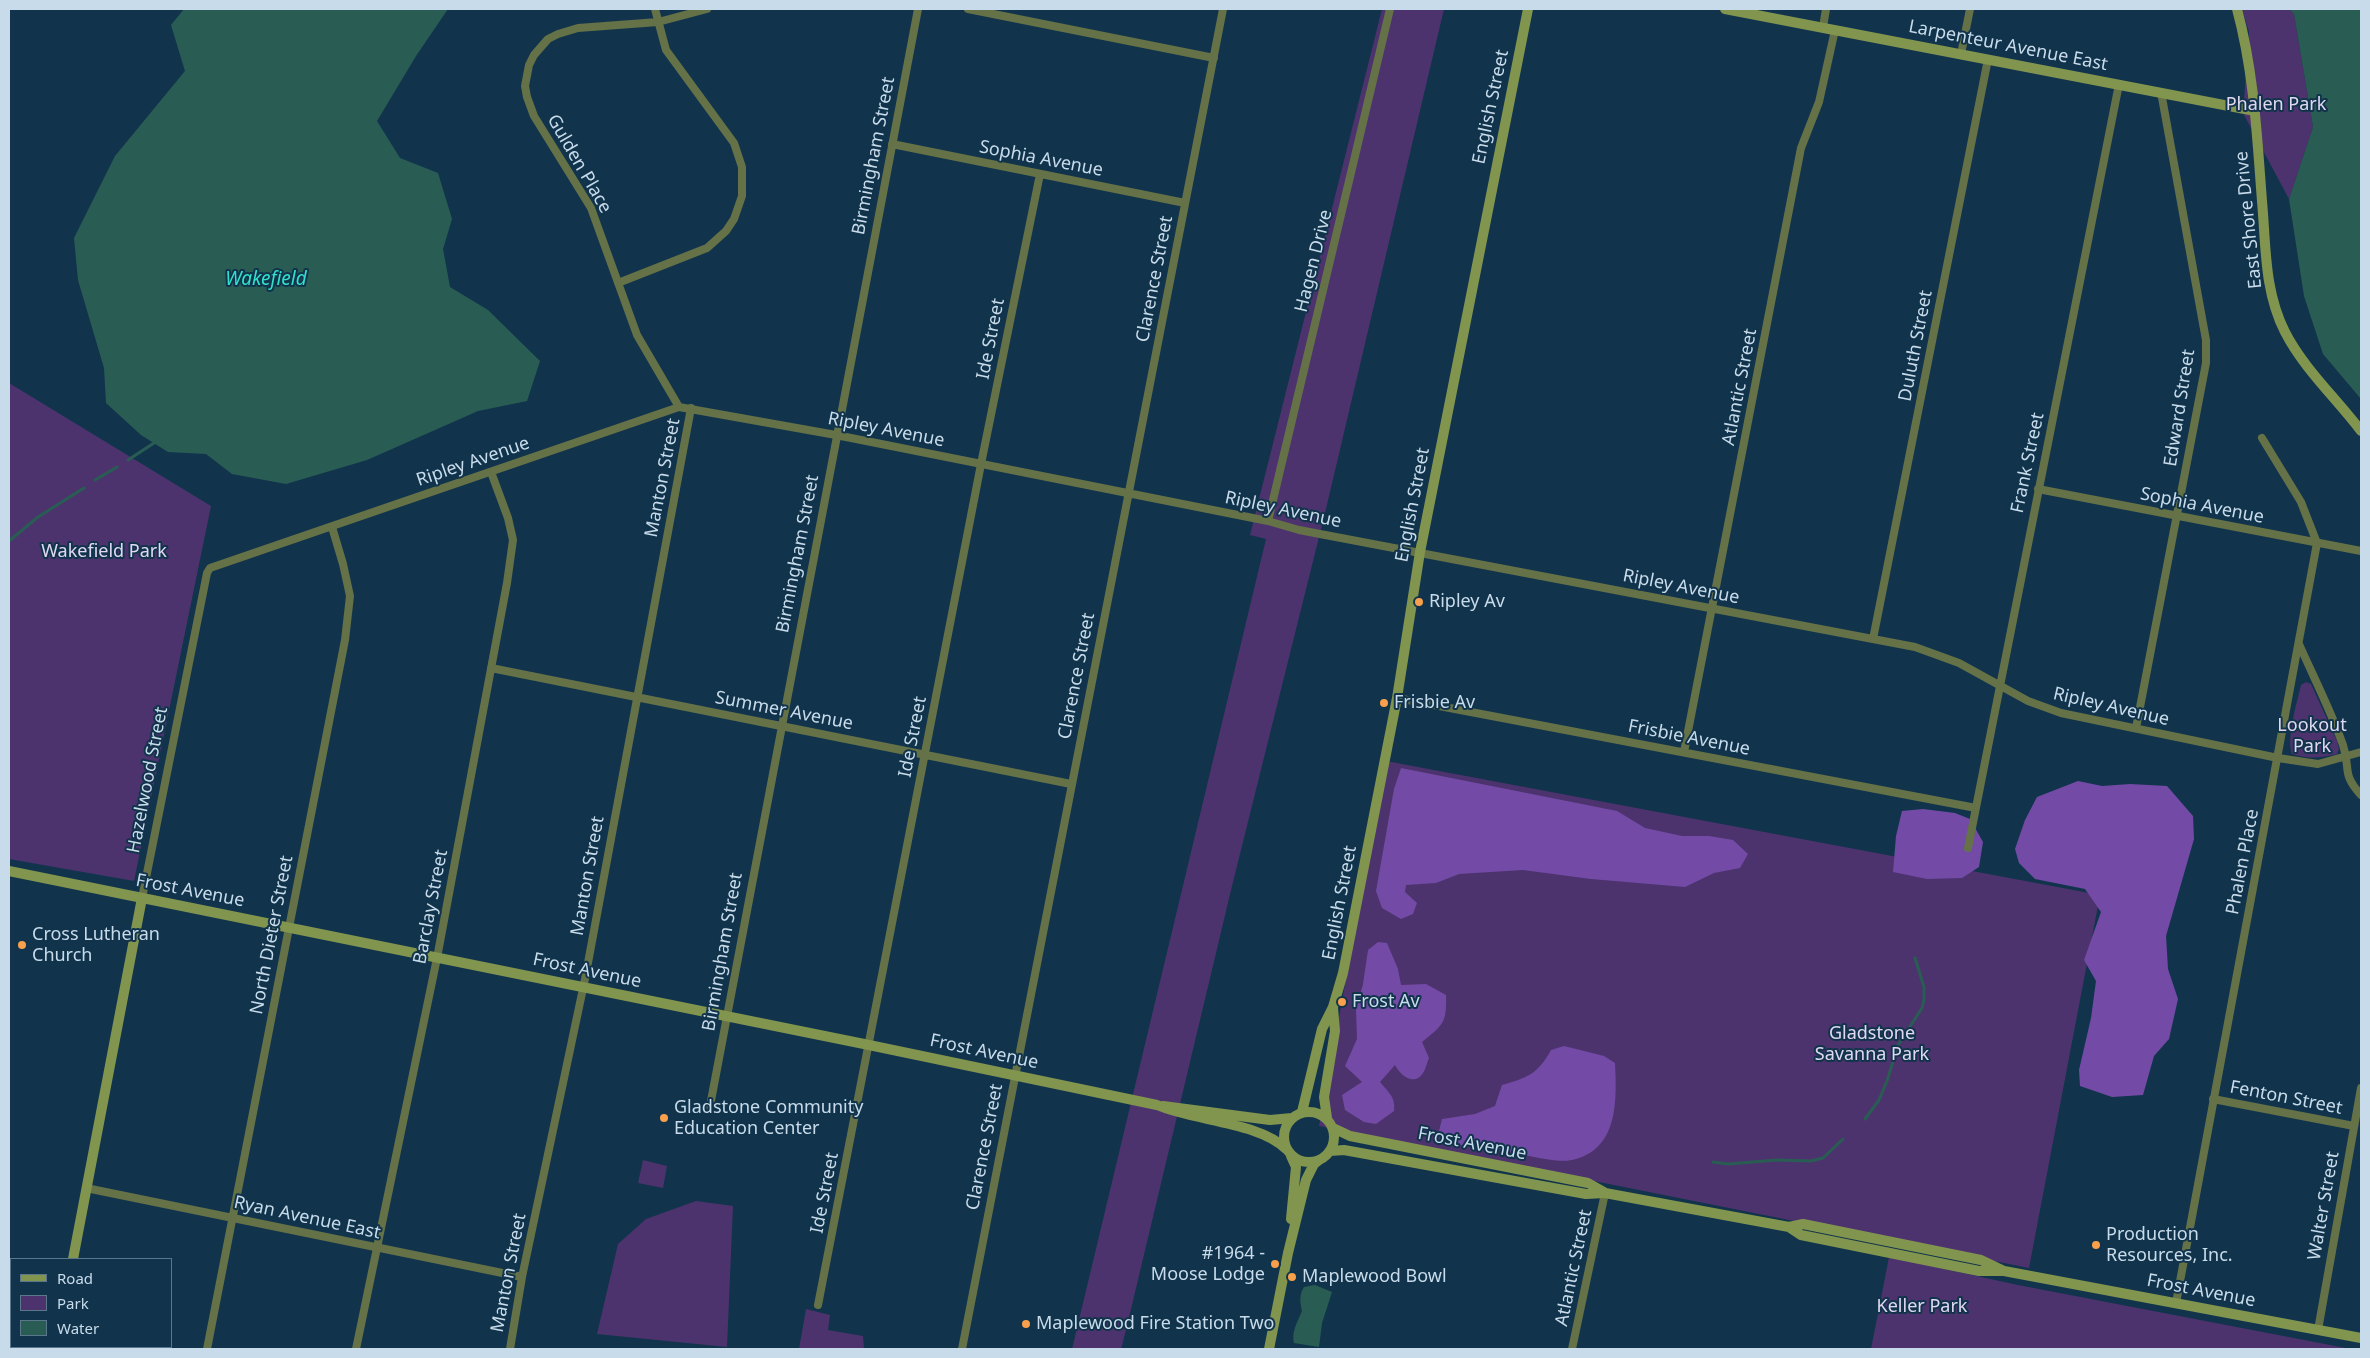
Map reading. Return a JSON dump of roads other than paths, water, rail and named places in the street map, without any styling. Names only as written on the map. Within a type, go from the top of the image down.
[{"type":"street","points":[[618,283],[692,256],[707,248],[726,231],[736,214],[742,196],[742,167],[734,144],[666,50],[655,9]]},
{"type":"street","name":"Gulden Place","points":[[680,407],[637,334],[591,208],[530,107],[526,92],[526,75],[534,55],[548,40],[558,34],[578,28],[658,22],[707,9]]},
{"type":"street","name":"Birmingham Street","points":[[710,1106],[780,726],[918,9]]},
{"type":"street","points":[[968,9],[1214,58]]},
{"type":"street","name":"Clarence Street","points":[[962,1349],[1223,9]]},
{"type":"street","name":"Hagen Drive","points":[[1268,521],[1390,9]]},
{"type":"street","name":"English Street","points":[[1302,1112],[1322,1029],[1333,1007],[1343,973],[1397,698],[1420,552],[1528,9]]},
{"type":"street","name":"Larpenteur Avenue East","points":[[1725,9],[2255,111]]},
{"type":"street","points":[[1823,27],[1826,9]]},
{"type":"street","points":[[1961,54],[1970,9]]},
{"type":"street","name":"East Shore Drive","points":[[2237,9],[2249,66],[2255,111],[2267,266],[2275,305],[2285,331],[2295,349],[2361,431]]},
{"type":"street","name":"Atlantic Street","points":[[1684,752],[1801,148],[1819,102],[1835,30]]},
{"type":"street","name":"Duluth Street","points":[[1873,639],[1988,59]]},
{"type":"street","name":"Frank Street","points":[[1968,848],[2038,489],[2071,336],[2119,84]]},
{"type":"street","name":"Edward Street","points":[[2136,728],[2206,363],[2206,340],[2161,92]]},
{"type":"street","name":"Sophia Avenue","points":[[892,144],[1185,203]]},
{"type":"street","name":"Ide Street","points":[[818,1305],[981,464],[1040,174]]},
{"type":"street","name":"Ripley Avenue","points":[[207,573],[210,568],[680,407],[836,435],[1128,493],[1268,521],[1299,530],[1914,647],[1960,663],[2028,701],[2060,713],[2278,758],[2318,764],[2361,752]]},
{"type":"street","name":"Manton Street","points":[[510,1349],[522,1277],[583,987],[691,408]]},
{"type":"street","points":[[2262,438],[2301,502],[2317,543]]},
{"type":"street","name":"Barclay Street","points":[[356,1349],[437,958],[513,540],[508,518],[491,472]]},
{"type":"street","name":"Sophia Avenue","points":[[2038,489],[2361,552]]},
{"type":"street","name":"North Dieter Street","points":[[207,1349],[345,640],[350,596],[332,526]]},
{"type":"street","name":"Phalen Place","points":[[2176,1303],[2317,543]]},
{"type":"street","name":"Hazelwood Street","points":[[73,1258],[207,573]]},
{"type":"street","points":[[2299,644],[2344,747],[2346,769],[2351,783],[2361,795]]},
{"type":"street","name":"Summer Avenue","points":[[491,668],[1071,784]]},
{"type":"street","name":"Frisbie Avenue","points":[[1397,698],[1976,808]]},
{"type":"street","name":"Frost Avenue","points":[[9,871],[869,1045],[1157,1106],[1174,1112],[1268,1135],[1288,1151]]},
{"type":"street","name":"English Street","points":[[1326,1118],[1324,1097],[1335,1031],[1333,1007]]},
{"type":"street","name":"Walter Street","points":[[2318,1330],[2361,1088]]},
{"type":"street","name":"Fenton Street","points":[[2213,1099],[2354,1126]]},
{"type":"street","name":"Frost Avenue","points":[[1157,1106],[1175,1106],[1270,1120],[1292,1118]]},
{"type":"street","points":[[1269,1349],[1288,1253],[1308,1174],[1319,1160],[1330,1151],[1333,1144],[1333,1128],[1326,1118],[1319,1113],[1302,1112],[1292,1118],[1284,1132],[1288,1151],[1296,1167],[1288,1253]]},
{"type":"street","name":"Frost Avenue","points":[[1333,1128],[1353,1137],[1588,1184],[1605,1193]]},
{"type":"street","name":"Frost Avenue","points":[[1330,1151],[1344,1150],[1586,1194],[1605,1193],[1789,1227],[1802,1235],[1979,1271],[2004,1271],[2361,1338]]},
{"type":"street","points":[[1288,1151],[1304,1162],[1319,1160]]},
{"type":"street","name":"Ryan Avenue East","points":[[86,1188],[522,1277]]},
{"type":"street","name":"Atlantic Street","points":[[1572,1349],[1605,1193]]},
{"type":"water","name":"Wakefield","points":[[184,9],[448,9],[416,56],[377,121],[400,158],[438,173],[452,219],[443,249],[450,287],[488,310],[540,361],[527,401],[478,411],[367,460],[286,484],[232,474],[206,454],[168,452],[141,435],[106,403],[104,368],[78,280],[74,238],[115,156],[185,71],[171,25]]},
{"type":"water","points":[[2289,9],[2361,9],[2361,399],[2323,354],[2304,296],[2289,199],[2313,127],[2294,14]]},
{"type":"water","points":[[1315,1285],[1332,1292],[1322,1323],[1319,1347],[1294,1343],[1293,1339],[1295,1327],[1302,1311],[1300,1299],[1302,1290],[1304,1287]]},
{"type":"waterway","points":[[128,460],[154,443]]},
{"type":"waterway","points":[[95,480],[117,467]]},
{"type":"waterway","points":[[9,541],[38,517],[84,488]]},
{"type":"waterway","points":[[1865,1119],[1879,1100],[1898,1045],[1922,1008],[1924,987],[1915,958]]},
{"type":"waterway","points":[[1713,1162],[1728,1164],[1777,1160],[1811,1161],[1823,1158],[1843,1139]]},
{"type":"place","name":"Ripley Av","points":[[1419,602]]},
{"type":"place","name":"Frisbie Av","points":[[1384,703]]},
{"type":"place","name":"Cross Lutheran Church","points":[[22,945]]},
{"type":"place","name":"Frost Av","points":[[1342,1002]]},
{"type":"place","name":"Gladstone Community Education Center","points":[[664,1118]]},
{"type":"place","name":"Production Resources, Inc.","points":[[2096,1245]]},
{"type":"place","name":"#1964 - Moose Lodge","points":[[1275,1264]]},
{"type":"place","name":"Maplewood Bowl","points":[[1292,1277]]},
{"type":"place","name":"Maplewood Fire Station Two","points":[[1026,1324]]},
{"type":"park label","name":"Phalen Park","points":[[2276,105]]},
{"type":"park label","name":"Wakefield Park","points":[[104,552]]},
{"type":"park label","name":"Lookout Park","points":[[2312,736]]},
{"type":"park label","name":"Gladstone Savanna Park","points":[[1872,1044]]},
{"type":"park label","name":"Keller Park","points":[[1922,1307]]}]
